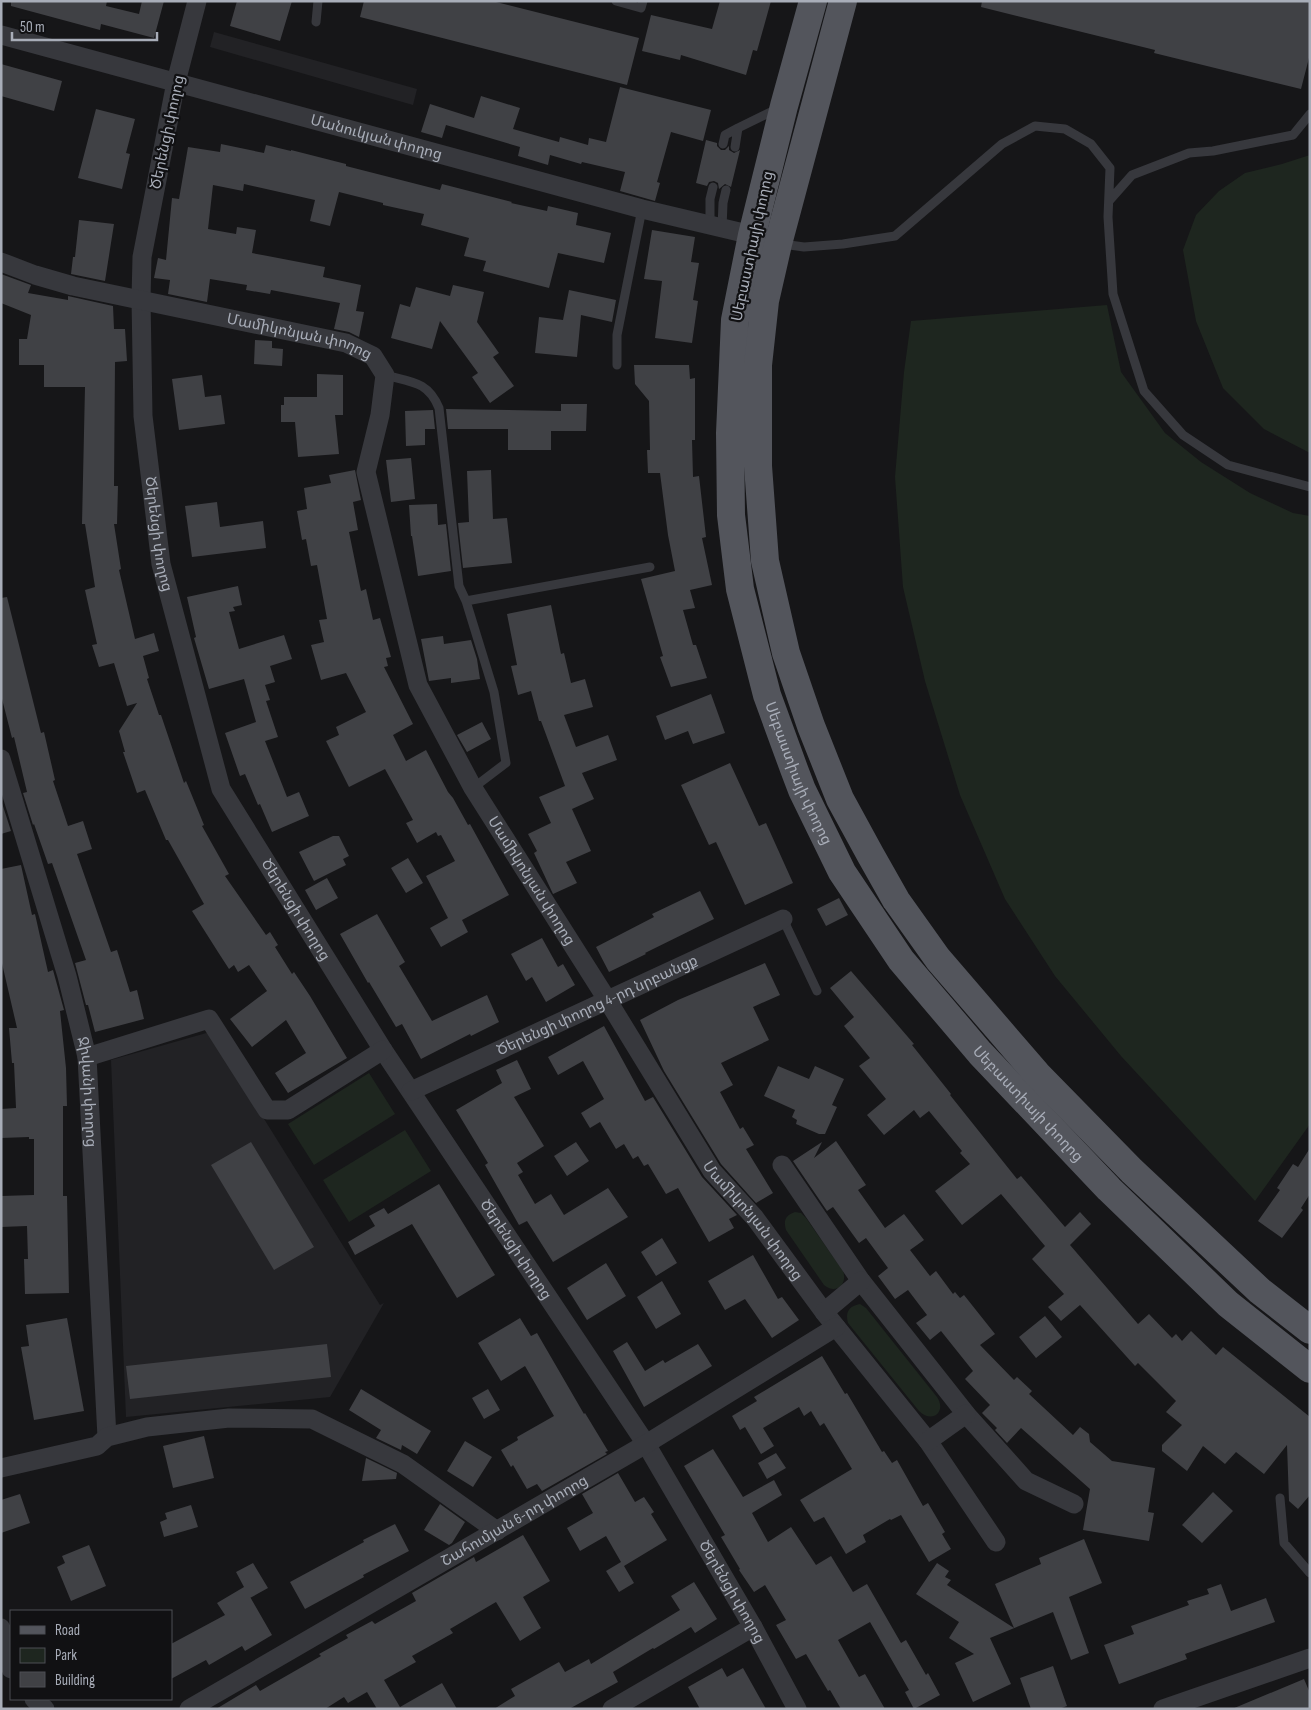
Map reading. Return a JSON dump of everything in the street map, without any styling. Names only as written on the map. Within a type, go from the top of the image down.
[{"type":"main road","name":"Սեբաստիայի փողոց","points":[[813,1],[784,106],[752,235],[735,320],[730,433],[731,515],[740,589],[770,704],[802,790],[842,872],[901,960],[980,1053],[1109,1189],[1228,1304],[1310,1369]]},
{"type":"main road","name":"Սեբաստիայի փողոց","points":[[843,1],[778,244],[765,301],[758,366],[758,466],[765,561],[786,652],[811,726],[840,799],[896,900],[938,959],[1038,1074],[1154,1191],[1260,1291],[1310,1330]]},
{"type":"street","name":"Ծերենցի փողոց","points":[[197,1],[176,82],[142,257],[143,416],[161,564],[221,789],[383,1050],[646,1444],[753,1627],[797,1709]]},
{"type":"street","name":"Մանուկյան փողոց","points":[[1,35],[642,209],[752,235]]},
{"type":"street","name":"Մամիկոնյան փողոց","points":[[1,262],[73,286],[346,344],[373,356],[385,375],[380,415],[366,472],[418,685],[473,788],[608,1001],[712,1171],[755,1218],[824,1312],[928,1442],[996,1542]]},
{"type":"street","name":"Ջիվանի փողոց","points":[[1,759],[67,976],[86,1057],[107,1437]]},
{"type":"street","name":"Ծերենցի փողոց 4-րդ նրբանցք","points":[[411,1091],[783,920]]},
{"type":"street","points":[[86,1057],[208,1019],[267,1110],[288,1110],[383,1050]]},
{"type":"street","points":[[782,1166],[861,1282],[966,1414],[1026,1481],[1074,1504]]},
{"type":"street","points":[[824,1312],[861,1282]]},
{"type":"street","name":"Շահումյան 6-րդ փողոց","points":[[189,1709],[646,1444],[836,1327]]},
{"type":"street","points":[[928,1442],[966,1414]]},
{"type":"street","points":[[1,1468],[97,1446],[107,1437],[147,1427],[229,1418],[312,1418],[403,1464],[497,1531]]},
{"type":"street","points":[[612,1709],[753,1627]]},
{"type":"street","points":[[1,1628],[10,1665]]},
{"type":"street","points":[[1163,1709],[1310,1658]]},
{"type":"street","points":[[35,1700],[45,1709]]},
{"type":"lane","points":[[316,22],[318,1]]},
{"type":"lane","points":[[616,1],[641,8],[643,1]]},
{"type":"lane","points":[[723,144],[725,135],[784,106]]},
{"type":"lane","points":[[1109,201],[1132,175],[1189,154],[1293,135],[1310,114]]},
{"type":"lane","points":[[778,244],[804,247],[843,244],[895,236],[1002,144],[1034,126],[1065,128],[1091,144],[1110,168],[1108,218],[1113,294],[1144,391],[1183,435],[1228,465],[1310,487]]},
{"type":"lane","points":[[735,147],[738,128]]},
{"type":"lane","points":[[713,187],[710,199],[716,226]]},
{"type":"lane","points":[[716,226],[726,190]]},
{"type":"lane","points":[[617,366],[617,335],[642,209]]},
{"type":"lane","points":[[385,375],[421,384],[434,395],[439,408],[459,586],[466,601],[494,692],[506,763],[473,788]]},
{"type":"lane","points":[[466,601],[650,566]]},
{"type":"lane","points":[[783,920],[817,991]]},
{"type":"lane","points":[[1280,1498],[1284,1543],[1310,1573]]},
{"type":"shaded area","points":[[214,32],[417,89],[413,105],[210,47]]},
{"type":"shaded area","points":[[210,1032],[380,1305],[384,1303],[330,1397],[126,1417],[111,1060]]},
{"type":"green space","points":[[1310,155],[1310,453],[1264,429],[1223,388],[1196,321],[1183,250],[1196,215],[1219,191],[1245,173]]},
{"type":"green space","points":[[1107,305],[1121,372],[1165,433],[1201,462],[1250,493],[1293,513],[1310,516],[1310,1124],[1255,1201],[1121,1056],[1055,976],[1005,899],[960,795],[925,681],[903,587],[895,477],[904,372],[911,321]]},
{"type":"green space","points":[[369,1073],[395,1114],[314,1165],[288,1124]]},
{"type":"green space","points":[[405,1130],[431,1171],[349,1222],[323,1180]]},
{"type":"green space","points":[[795,1212],[801,1213],[806,1218],[843,1271],[844,1280],[840,1287],[833,1289],[824,1285],[786,1230],[786,1218]]},
{"type":"green space","points":[[860,1304],[866,1308],[937,1397],[940,1407],[937,1414],[929,1416],[919,1411],[848,1323],[847,1316],[849,1310],[853,1306]]},
{"type":"building","points":[[11,1],[107,1],[106,6],[139,14],[142,1],[164,1],[154,38],[101,24],[100,30],[11,6]]},
{"type":"building","points":[[237,1],[292,1],[280,41],[230,26]]},
{"type":"building","points":[[364,1],[492,1],[639,38],[627,85],[360,17]]},
{"type":"building","points":[[720,1],[771,1],[757,51],[753,50],[746,75],[681,55],[680,60],[642,51],[651,15],[712,29]]},
{"type":"building","points":[[982,1],[1310,1],[1310,54],[1301,89],[1154,53],[1155,50],[981,7]]},
{"type":"building","points":[[1,64],[62,81],[54,111],[1,96]]},
{"type":"building","points":[[620,87],[711,110],[703,141],[671,132],[657,182],[660,183],[655,201],[620,191],[625,172],[582,162],[581,164],[550,155],[548,165],[518,156],[520,147],[446,125],[442,138],[421,132],[430,104],[474,118],[481,96],[520,108],[513,129],[559,142],[560,137],[588,145],[589,138],[606,142]]},
{"type":"building","points":[[96,109],[135,119],[126,153],[130,154],[122,189],[78,178]]},
{"type":"building","points":[[706,140],[717,143],[721,150],[725,150],[729,146],[729,150],[734,153],[740,150],[731,187],[725,184],[719,189],[718,183],[714,181],[709,182],[707,186],[696,183]]},
{"type":"building","points":[[221,144],[264,153],[266,145],[346,164],[346,166],[440,190],[442,184],[547,211],[548,206],[578,213],[576,225],[611,233],[604,263],[558,253],[549,288],[483,271],[486,261],[464,256],[469,238],[421,225],[424,214],[383,205],[383,203],[339,192],[330,226],[310,221],[315,200],[244,184],[243,191],[213,185],[208,229],[236,234],[237,227],[256,230],[252,253],[325,267],[323,277],[361,285],[356,311],[364,312],[359,337],[349,332],[334,329],[340,303],[271,290],[270,294],[246,290],[247,285],[210,279],[207,302],[168,294],[170,280],[154,278],[158,258],[166,260],[172,198],[179,199],[188,147],[220,152]]},
{"type":"building","points":[[79,220],[114,224],[105,281],[71,274]]},
{"type":"building","points":[[652,230],[695,237],[691,262],[699,263],[693,300],[698,301],[692,343],[655,338],[662,281],[644,279]]},
{"type":"building","points":[[1,274],[31,285],[28,293],[68,300],[68,296],[113,306],[114,329],[125,329],[127,361],[115,362],[114,486],[118,486],[117,524],[114,524],[121,569],[119,570],[135,639],[154,633],[159,651],[143,656],[149,678],[147,679],[184,783],[186,781],[204,825],[202,826],[229,874],[225,876],[266,935],[270,932],[278,945],[275,947],[292,974],[294,972],[310,996],[347,1058],[288,1093],[275,1073],[306,1053],[286,1020],[252,1047],[230,1019],[267,991],[249,965],[238,972],[234,965],[229,969],[192,911],[204,904],[168,840],[166,840],[145,790],[137,793],[123,752],[125,752],[119,731],[137,703],[127,706],[114,663],[99,667],[92,645],[97,644],[85,590],[95,587],[85,524],[82,524],[85,387],[44,387],[44,365],[19,365],[19,339],[27,339],[31,315],[1,303]]},
{"type":"building","points":[[453,285],[484,292],[477,322],[499,353],[493,357],[514,386],[490,403],[472,377],[478,373],[440,321],[432,349],[391,338],[400,304],[410,307],[416,287],[450,296]]},
{"type":"building","points":[[569,290],[616,300],[612,322],[581,315],[577,357],[535,353],[539,317],[563,320]]},
{"type":"building","points":[[255,340],[272,341],[272,348],[283,349],[282,366],[254,364]]},
{"type":"building","points":[[634,365],[689,365],[690,379],[695,378],[695,440],[692,440],[693,477],[699,476],[706,537],[702,538],[712,585],[690,590],[695,608],[683,610],[693,645],[696,645],[707,678],[671,687],[660,657],[663,656],[641,579],[675,571],[660,473],[648,473],[647,450],[650,450],[649,401],[635,384]]},
{"type":"building","points":[[317,374],[343,375],[343,415],[335,415],[339,454],[298,457],[295,422],[281,422],[281,405],[284,405],[284,397],[317,397]]},
{"type":"building","points":[[202,375],[205,397],[221,395],[225,424],[179,430],[172,379]]},
{"type":"building","points":[[561,404],[587,404],[586,431],[551,431],[551,450],[508,450],[508,429],[448,429],[446,409],[561,411]]},
{"type":"building","points":[[433,410],[435,429],[425,429],[425,445],[406,446],[405,411]]},
{"type":"building","points":[[411,458],[415,499],[391,502],[386,460]]},
{"type":"building","points":[[355,470],[361,500],[353,502],[358,530],[349,532],[361,591],[366,589],[373,620],[380,618],[391,657],[386,658],[388,666],[384,667],[413,724],[393,735],[406,761],[426,750],[448,792],[468,825],[470,824],[509,895],[462,920],[468,932],[441,947],[430,928],[448,918],[426,876],[455,861],[441,835],[438,836],[436,832],[417,843],[406,823],[413,820],[385,769],[349,787],[326,741],[339,735],[336,727],[366,712],[346,673],[321,680],[311,645],[324,642],[319,620],[327,619],[317,565],[311,566],[306,539],[302,540],[297,511],[307,509],[304,488],[331,483],[329,475]]},
{"type":"building","points":[[491,470],[493,519],[507,518],[512,563],[463,568],[458,523],[469,522],[467,471]]},
{"type":"building","points":[[217,502],[220,527],[263,521],[266,548],[192,557],[185,506]]},
{"type":"building","points":[[437,504],[438,525],[446,524],[451,571],[418,576],[411,536],[409,505]]},
{"type":"building","points":[[238,586],[242,605],[233,607],[235,611],[229,612],[239,649],[284,635],[292,659],[270,666],[275,682],[265,685],[270,700],[266,701],[278,737],[265,741],[287,797],[299,792],[309,816],[272,832],[245,774],[240,776],[225,733],[256,722],[244,679],[209,689],[194,638],[196,637],[187,597]]},
{"type":"building","points":[[7,597],[41,733],[44,732],[55,780],[53,781],[68,826],[83,821],[92,849],[77,854],[111,952],[117,950],[130,992],[137,990],[144,1019],[95,1032],[75,963],[86,960],[52,863],[48,864],[33,825],[23,793],[27,792],[14,737],[12,738],[1,695],[1,598]]},
{"type":"building","points":[[551,605],[561,654],[564,653],[571,683],[585,679],[593,707],[564,715],[576,747],[608,735],[617,760],[582,773],[594,799],[572,809],[591,851],[566,862],[577,883],[553,894],[534,853],[537,851],[528,834],[551,823],[539,797],[565,786],[541,721],[539,721],[531,691],[518,695],[511,666],[517,665],[507,614]]},
{"type":"building","points":[[443,636],[444,644],[471,640],[477,659],[480,679],[451,683],[451,678],[429,681],[421,639]]},
{"type":"building","points":[[711,694],[725,733],[693,744],[688,731],[665,740],[656,716]]},
{"type":"building","points":[[482,722],[491,739],[467,752],[457,735]]},
{"type":"building","points":[[730,763],[759,826],[766,823],[793,883],[745,905],[716,842],[709,845],[681,785]]},
{"type":"building","points":[[1,800],[11,831],[1,834]]},
{"type":"building","points":[[333,836],[339,836],[349,856],[343,859],[346,865],[314,881],[299,852]]},
{"type":"building","points":[[408,858],[423,883],[406,893],[391,868]]},
{"type":"building","points":[[21,865],[32,915],[35,914],[48,972],[53,970],[64,1010],[60,1011],[66,1068],[67,1106],[63,1106],[63,1196],[67,1196],[69,1293],[25,1294],[24,1259],[28,1259],[27,1226],[1,1227],[1,1196],[34,1195],[34,1139],[29,1139],[29,1137],[1,1138],[1,1109],[16,1108],[14,1063],[12,1063],[9,1028],[17,1028],[1,959],[1,869]]},
{"type":"building","points":[[327,878],[338,898],[316,910],[305,890]]},
{"type":"building","points":[[700,891],[714,919],[609,972],[596,947],[654,917],[652,914]]},
{"type":"building","points":[[839,898],[848,915],[826,926],[817,909]]},
{"type":"building","points":[[377,914],[405,962],[399,966],[432,1021],[487,995],[499,1022],[471,1036],[470,1034],[421,1059],[402,1024],[396,1027],[340,934]]},
{"type":"building","points":[[542,938],[558,967],[563,964],[575,985],[546,1002],[532,977],[526,981],[511,954]]},
{"type":"building","points":[[765,963],[780,995],[753,1007],[769,1040],[721,1063],[733,1085],[720,1092],[740,1129],[743,1127],[754,1145],[746,1149],[773,1193],[756,1203],[721,1164],[664,1071],[640,1020],[678,1000]]},
{"type":"building","points":[[851,971],[914,1044],[912,1045],[950,1095],[1017,1179],[1021,1176],[1065,1227],[1080,1212],[1091,1224],[1070,1245],[1138,1324],[1149,1314],[1172,1338],[1176,1334],[1182,1341],[1191,1331],[1216,1355],[1223,1347],[1310,1417],[1310,1495],[1298,1509],[1289,1501],[1287,1445],[1264,1474],[1236,1452],[1225,1464],[1203,1446],[1187,1471],[1162,1451],[1162,1445],[1182,1425],[1166,1412],[1176,1401],[1138,1363],[1135,1366],[1080,1305],[1061,1321],[1048,1307],[1064,1294],[1032,1259],[1045,1246],[1001,1194],[962,1225],[935,1191],[970,1164],[960,1153],[962,1151],[929,1111],[920,1118],[914,1110],[884,1135],[867,1115],[886,1099],[859,1066],[870,1058],[844,1026],[854,1017],[830,988]]},
{"type":"building","points":[[604,1026],[645,1101],[653,1097],[702,1177],[737,1215],[729,1219],[734,1228],[709,1242],[678,1188],[666,1194],[648,1164],[644,1166],[638,1156],[633,1159],[624,1144],[616,1149],[600,1122],[590,1128],[581,1113],[604,1099],[583,1061],[558,1075],[548,1057]]},
{"type":"building","points":[[517,1060],[531,1089],[514,1097],[544,1146],[517,1163],[523,1172],[518,1175],[535,1204],[551,1194],[564,1215],[608,1188],[628,1217],[553,1262],[527,1221],[519,1225],[485,1165],[488,1163],[456,1110],[502,1083],[496,1070]]},
{"type":"building","points":[[778,1066],[809,1079],[815,1066],[844,1079],[832,1105],[837,1107],[825,1134],[819,1134],[796,1124],[797,1120],[792,1117],[795,1110],[764,1096]]},
{"type":"building","points":[[836,1141],[866,1185],[858,1190],[885,1228],[904,1214],[924,1240],[910,1250],[930,1276],[936,1271],[953,1294],[955,1292],[960,1298],[964,1295],[995,1334],[980,1345],[1014,1380],[1017,1377],[1032,1391],[1029,1394],[1073,1435],[1080,1427],[1089,1434],[1090,1442],[1112,1461],[1155,1468],[1148,1512],[1154,1513],[1149,1541],[1083,1530],[1090,1489],[1021,1428],[1007,1443],[995,1430],[997,1428],[982,1413],[990,1405],[965,1379],[973,1371],[941,1331],[930,1340],[916,1323],[927,1315],[908,1290],[895,1299],[878,1276],[888,1268],[866,1238],[859,1243],[833,1207],[827,1211],[793,1161],[822,1142],[814,1158]]},
{"type":"building","points":[[251,1142],[314,1247],[274,1270],[211,1165]]},
{"type":"building","points":[[576,1142],[589,1161],[567,1176],[554,1156]]},
{"type":"building","points":[[1310,1148],[1310,1194],[1301,1208],[1303,1210],[1282,1238],[1258,1221],[1280,1190],[1277,1188],[1293,1164],[1298,1167]]},
{"type":"building","points":[[439,1184],[495,1275],[457,1298],[412,1224],[355,1255],[348,1242],[375,1226],[369,1216],[384,1208],[388,1214]]},
{"type":"building","points":[[662,1238],[677,1263],[656,1276],[641,1252]]},
{"type":"building","points":[[753,1255],[778,1299],[782,1297],[799,1320],[772,1338],[745,1299],[725,1310],[708,1281]]},
{"type":"building","points":[[606,1263],[626,1296],[587,1320],[567,1288]]},
{"type":"building","points":[[662,1281],[681,1314],[656,1329],[637,1297]]},
{"type":"building","points":[[1045,1316],[1062,1337],[1036,1358],[1019,1337]]},
{"type":"building","points":[[67,1318],[84,1411],[34,1420],[21,1347],[29,1346],[26,1325]]},
{"type":"building","points":[[520,1318],[531,1336],[537,1333],[608,1451],[605,1452],[607,1454],[542,1491],[537,1484],[527,1489],[513,1465],[511,1467],[501,1450],[518,1440],[517,1437],[554,1416],[525,1366],[501,1381],[478,1343]]},
{"type":"building","points":[[627,1342],[645,1371],[663,1360],[665,1363],[698,1344],[712,1366],[644,1407],[613,1351]]},
{"type":"building","points":[[327,1344],[331,1377],[130,1399],[126,1366]]},
{"type":"building","points":[[822,1356],[845,1394],[847,1393],[882,1452],[884,1451],[892,1463],[897,1460],[923,1506],[928,1503],[945,1532],[942,1534],[951,1549],[929,1562],[901,1515],[890,1519],[863,1535],[866,1542],[846,1554],[824,1517],[814,1522],[800,1500],[852,1469],[824,1423],[820,1426],[811,1411],[804,1416],[799,1407],[763,1428],[774,1446],[761,1454],[745,1427],[740,1430],[732,1416],[757,1401],[754,1397]]},
{"type":"building","points":[[361,1389],[431,1431],[417,1454],[402,1445],[401,1450],[376,1438],[381,1430],[349,1410]]},
{"type":"building","points":[[488,1389],[500,1410],[484,1419],[472,1398]]},
{"type":"building","points":[[204,1436],[214,1478],[173,1488],[163,1446]]},
{"type":"building","points":[[465,1441],[492,1457],[473,1487],[447,1471]]},
{"type":"building","points":[[713,1449],[743,1497],[774,1480],[782,1495],[752,1513],[768,1542],[791,1527],[816,1565],[831,1556],[853,1592],[867,1584],[901,1643],[906,1640],[940,1695],[914,1709],[905,1692],[909,1690],[870,1622],[838,1640],[859,1677],[865,1674],[885,1709],[841,1709],[806,1654],[796,1659],[776,1625],[786,1620],[765,1585],[754,1592],[739,1570],[721,1537],[725,1535],[684,1466]]},
{"type":"building","points":[[776,1453],[786,1468],[767,1479],[758,1463]]},
{"type":"building","points":[[366,1458],[397,1473],[396,1479],[362,1481]]},
{"type":"building","points":[[618,1473],[635,1502],[644,1497],[654,1512],[651,1514],[667,1540],[624,1566],[634,1583],[619,1592],[606,1571],[621,1562],[606,1536],[580,1551],[567,1528],[593,1513],[582,1494]]},
{"type":"building","points":[[1213,1492],[1233,1511],[1202,1543],[1182,1525]]},
{"type":"building","points":[[20,1494],[30,1523],[1,1533],[1,1500]]},
{"type":"building","points":[[440,1504],[465,1522],[449,1545],[424,1530]]},
{"type":"building","points":[[191,1505],[198,1527],[164,1537],[160,1522],[167,1519],[165,1513]]},
{"type":"building","points":[[395,1524],[409,1551],[305,1609],[290,1582]]},
{"type":"building","points":[[523,1535],[550,1581],[523,1597],[541,1628],[520,1641],[496,1602],[450,1629],[453,1633],[412,1656],[416,1662],[384,1680],[400,1707],[442,1683],[457,1709],[377,1709],[367,1692],[348,1703],[344,1697],[325,1709],[216,1709],[256,1685],[260,1691],[321,1656],[319,1654],[348,1638],[346,1635],[372,1621],[375,1624],[416,1601],[412,1593],[474,1557],[476,1562]]},
{"type":"building","points":[[1084,1539],[1102,1583],[1069,1597],[1089,1653],[1071,1660],[1053,1612],[990,1638],[1011,1684],[973,1702],[955,1663],[974,1654],[949,1638],[959,1622],[916,1594],[937,1563],[949,1571],[945,1577],[951,1580],[947,1585],[1014,1628],[995,1584],[1041,1564],[1039,1558]]},
{"type":"building","points":[[89,1545],[106,1586],[71,1601],[57,1567],[65,1563],[62,1556]]},
{"type":"building","points":[[253,1563],[268,1588],[251,1598],[272,1635],[245,1651],[242,1646],[209,1665],[206,1660],[172,1678],[172,1643],[225,1615],[217,1603],[244,1587],[236,1572]]},
{"type":"building","points":[[694,1582],[717,1619],[695,1633],[691,1627],[613,1672],[618,1682],[569,1709],[494,1709],[515,1696],[511,1689],[559,1662],[565,1672],[589,1659],[591,1664],[680,1610],[671,1596]]},
{"type":"building","points":[[1221,1584],[1231,1611],[1266,1598],[1275,1622],[1185,1654],[1187,1659],[1119,1684],[1104,1645],[1134,1634],[1131,1626],[1189,1605],[1187,1601],[1209,1594],[1207,1589]]},
{"type":"building","points":[[1053,1666],[1067,1706],[1059,1709],[1031,1709],[1020,1678]]},
{"type":"building","points":[[722,1668],[727,1677],[743,1668],[766,1709],[700,1709],[688,1687]]},
{"type":"building","points":[[1304,1679],[1310,1693],[1310,1709],[1232,1709]]}]
